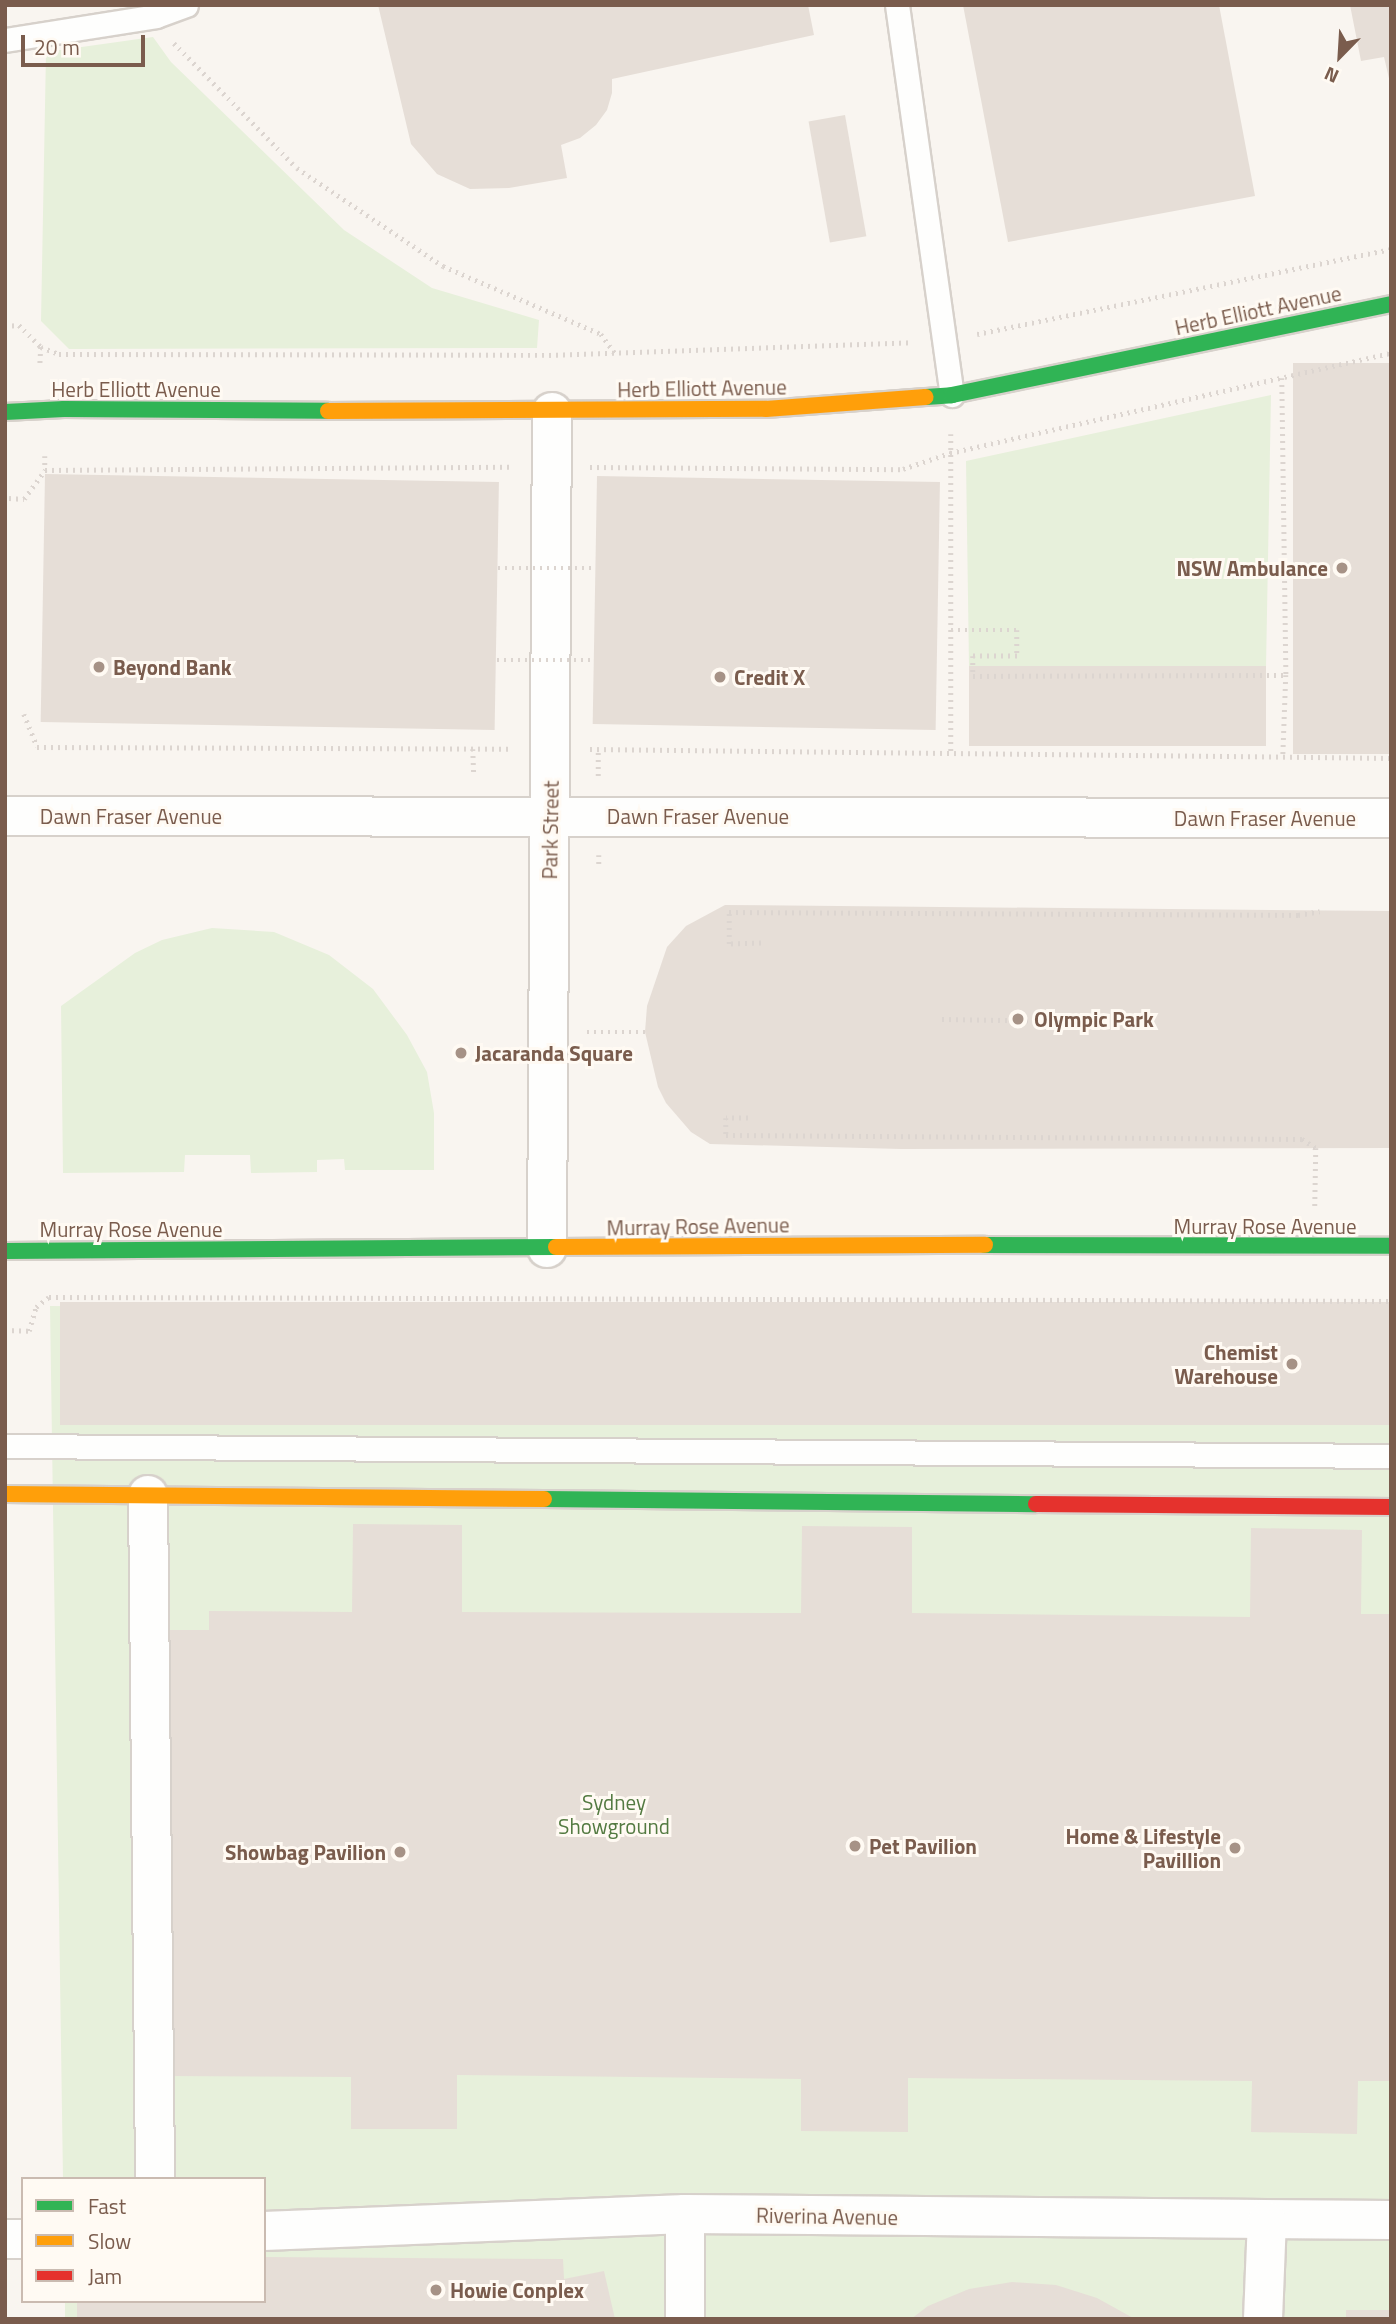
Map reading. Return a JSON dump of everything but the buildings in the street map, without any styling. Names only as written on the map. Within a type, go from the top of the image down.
[{"type":"street","name":"Herb Elliott Avenue","points":[[5,412],[78,409],[552,412],[766,410],[951,395],[1391,304]]},
{"type":"street","name":"Park Street","points":[[547,1248],[552,412]]},
{"type":"street","name":"Dawn Fraser Avenue","points":[[5,816],[1391,818]]},
{"type":"street","name":"Murray Rose Avenue","points":[[5,1251],[898,1245],[1314,1248],[1391,1246]]},
{"type":"street","points":[[5,1494],[1391,1507]]},
{"type":"street","points":[[148,1495],[155,2177]]},
{"type":"street","points":[[685,2214],[685,2319]]},
{"type":"street","name":"Riverina Avenue","points":[[266,2231],[685,2214],[1391,2220]]},
{"type":"street","points":[[1263,2319],[1267,2221]]},
{"type":"lane","points":[[5,40],[156,16],[186,5]]},
{"type":"lane","points":[[897,5],[951,395]]},
{"type":"lane","points":[[5,1446],[1391,1456]]},
{"type":"path","points":[[156,16],[171,41],[297,168],[443,266],[601,334],[615,353]]},
{"type":"path","points":[[5,326],[19,325],[41,348],[59,354],[615,353],[943,341],[1391,249]]},
{"type":"path","points":[[40,366],[41,348]]},
{"type":"path","points":[[1282,378],[1286,675],[1283,757]]},
{"type":"path","points":[[951,395],[951,752]]},
{"type":"path","points":[[9,498],[24,499],[45,470],[45,456]]},
{"type":"path","points":[[45,470],[520,467]]},
{"type":"path","points":[[498,568],[596,568]]},
{"type":"path","points":[[951,630],[1017,630],[1017,656],[973,656],[973,676],[1286,675]]},
{"type":"path","points":[[497,660],[595,660]]},
{"type":"path","points":[[24,713],[37,747],[519,749]]},
{"type":"path","points":[[473,749],[474,775]]},
{"type":"path","points":[[585,749],[1391,758]]},
{"type":"path","points":[[598,749],[598,775]]},
{"type":"path","points":[[761,943],[729,944],[729,912],[1298,915],[1320,911]]},
{"type":"path","points":[[942,1018],[1062,1021]]},
{"type":"path","points":[[548,1031],[645,1032]]},
{"type":"path","points":[[748,1118],[726,1118],[726,1135],[1302,1139],[1316,1148],[1314,1248]]},
{"type":"path","points":[[633,1286],[633,1299]]},
{"type":"path","points":[[5,1331],[29,1331],[36,1307],[50,1297],[1391,1301]]},
{"type":"green space","points":[[153,37],[171,62],[344,230],[432,288],[539,320],[537,348],[69,349],[41,321],[46,52]]},
{"type":"green space","points":[[1271,395],[1266,667],[969,666],[966,461]]},
{"type":"green space","points":[[212,928],[274,932],[329,955],[373,989],[407,1035],[427,1072],[434,1113],[434,1170],[345,1170],[344,1159],[317,1160],[317,1172],[251,1173],[250,1155],[185,1155],[184,1172],[63,1173],[61,1006],[135,953],[162,940]]},
{"type":"green space","name":"Sydney Showground","points":[[50,1306],[1391,1315],[1391,2319],[65,2319],[65,2303],[266,2303],[266,2177],[63,2177]]},
{"type":"traffic: fast","points":[[926,397],[952,395],[1391,304]]},
{"type":"traffic: fast","points":[[5,412],[64,409],[328,411]]},
{"type":"traffic: fast","points":[[985,1245],[1391,1246]]},
{"type":"traffic: fast","points":[[5,1251],[556,1247]]},
{"type":"traffic: fast","points":[[544,1499],[1036,1504]]},
{"type":"traffic: slow","points":[[328,411],[766,409],[926,397]]},
{"type":"traffic: slow","points":[[556,1247],[985,1245]]},
{"type":"traffic: slow","points":[[5,1494],[544,1499]]},
{"type":"traffic: jam","points":[[1036,1504],[1391,1507]]},
{"type":"place","name":"NSW Ambulance","points":[[1342,568]]},
{"type":"place","name":"Beyond Bank","points":[[99,667]]},
{"type":"place","name":"Credit X","points":[[720,677]]},
{"type":"place","name":"Olympic Park","points":[[1018,1019]]},
{"type":"place","name":"Jacaranda Square","points":[[461,1053]]},
{"type":"place","name":"Chemist Warehouse","points":[[1292,1364]]},
{"type":"place","name":"Pet Pavilion","points":[[855,1846]]},
{"type":"place","name":"Home & Lifestyle Pavillion","points":[[1235,1848]]},
{"type":"place","name":"Showbag Pavilion","points":[[400,1852]]},
{"type":"place","name":"Howie Conplex","points":[[436,2290]]}]
